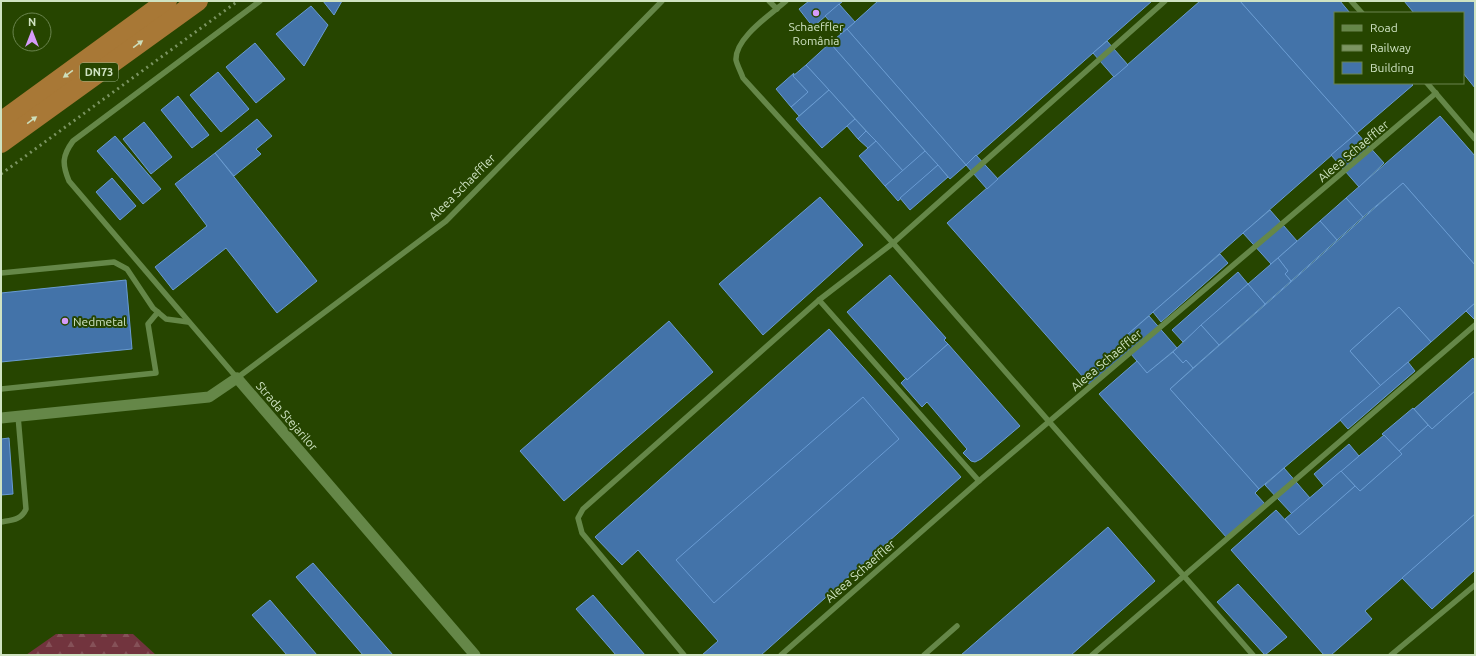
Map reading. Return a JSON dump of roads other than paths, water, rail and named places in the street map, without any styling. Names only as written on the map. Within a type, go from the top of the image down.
[{"type":"highway","name":"DN73","points":[[1,122],[167,1]]},
{"type":"highway","name":"DN73","points":[[1,143],[198,1]]},
{"type":"street","points":[[1,418],[209,397],[237,378]]},
{"type":"street","name":"Strada Stejarilor","points":[[237,378],[475,655]]},
{"type":"lane","points":[[237,378],[69,181],[64,169],[66,150],[73,141],[260,1]]},
{"type":"lane","name":"Aleea Schaeffler","points":[[237,378],[446,221],[662,1]]},
{"type":"lane","points":[[769,1],[777,9]]},
{"type":"lane","points":[[786,1],[746,36],[738,46],[736,60],[743,78],[893,243],[1253,655]]},
{"type":"lane","points":[[684,655],[582,533],[578,518],[584,509],[819,300],[893,243],[1164,1]]},
{"type":"lane","points":[[1354,2],[1361,12]]},
{"type":"lane","points":[[1428,84],[1475,139]]},
{"type":"lane","name":"Aleea Schaeffler","points":[[781,655],[979,481],[1436,93]]},
{"type":"lane","points":[[1,273],[114,262],[127,269],[158,312],[166,320],[188,322]]},
{"type":"lane","points":[[819,300],[979,481]]},
{"type":"lane","points":[[1,389],[156,374],[148,324],[158,312]]},
{"type":"lane","points":[[1092,655],[1475,325]]},
{"type":"lane","points":[[1,522],[16,520],[23,516],[26,509],[18,416]]},
{"type":"lane","points":[[1391,655],[1475,585]]},
{"type":"lane","points":[[924,655],[958,626]]},
{"type":"railway","points":[[1,174],[238,1]]},
{"type":"place","name":"Schaeffler România","points":[[816,13]]},
{"type":"place","name":"Nedmetal","points":[[65,321]]}]
